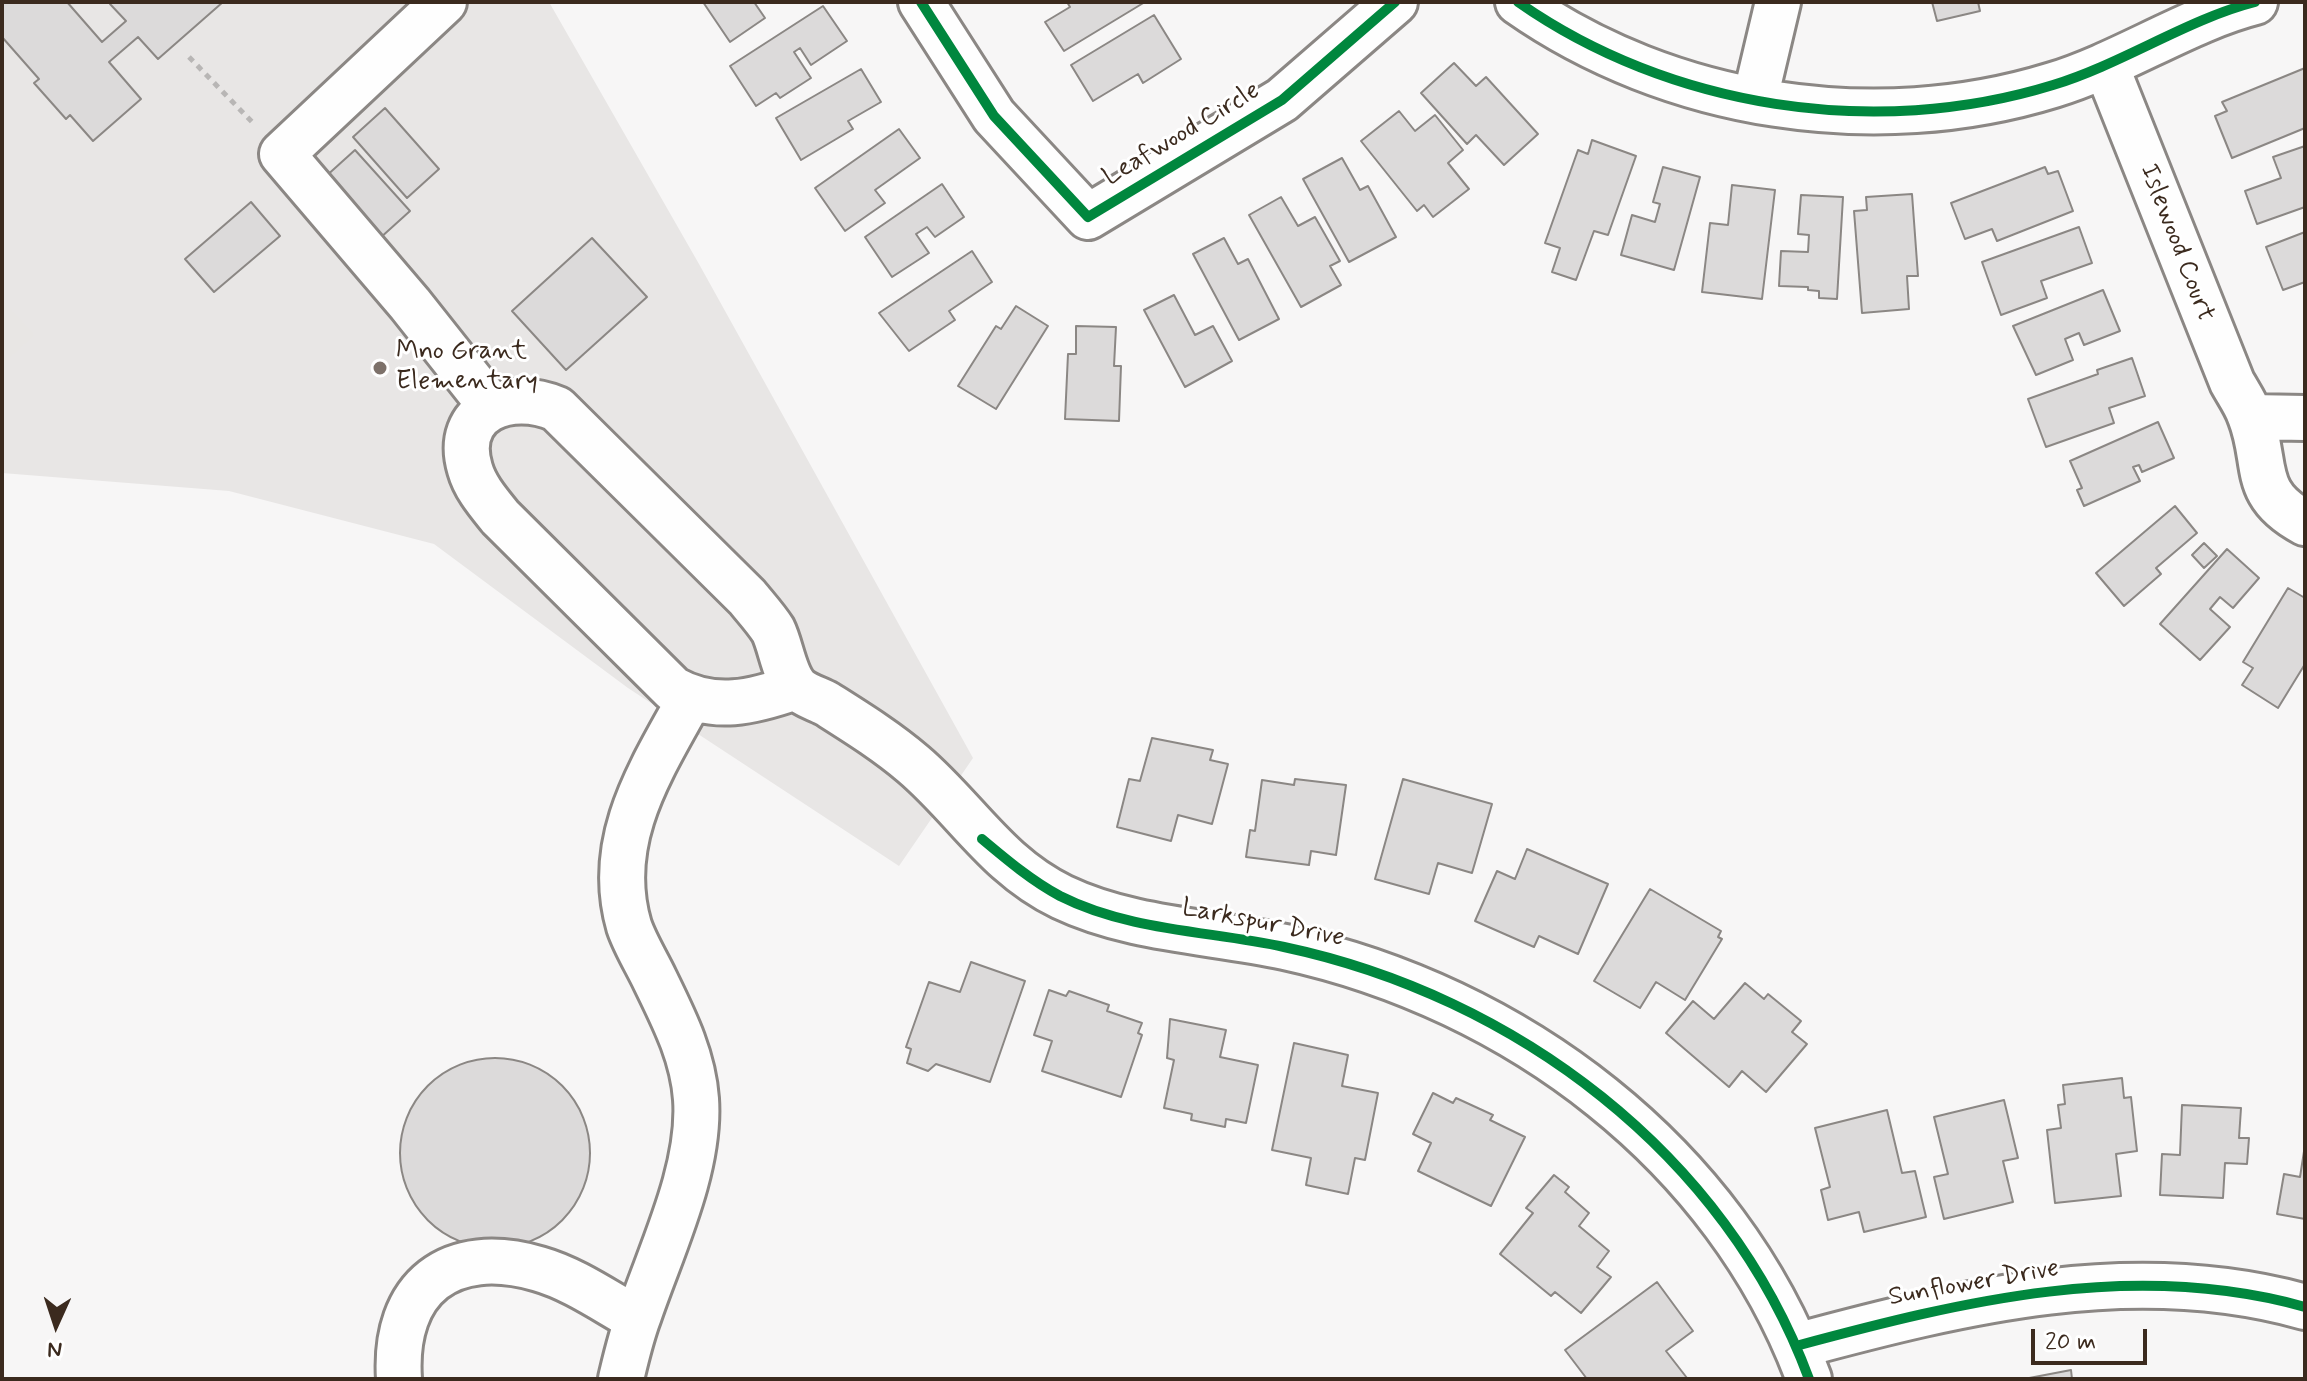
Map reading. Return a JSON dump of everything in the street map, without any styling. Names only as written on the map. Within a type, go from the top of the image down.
[{"type":"street","points":[[444,2],[282,154],[410,304],[490,405]]},
{"type":"street","name":"Leafwood Circle","points":[[921,2],[994,116],[1088,217],[1282,100],[1395,2]]},
{"type":"street","points":[[1518,2],[1582,43],[1678,82],[1755,99],[1817,108],[1911,111],[1981,103],[2052,85],[2106,66],[2255,2]]},
{"type":"street","points":[[1755,99],[1778,2]]},
{"type":"street","name":"Islewood Court","points":[[2106,66],[2232,382],[2251,417],[2265,488],[2292,516],[2305,523]]},
{"type":"street","points":[[518,400],[538,401],[557,409],[575,425],[747,597],[772,628],[796,687],[737,704],[690,699],[658,677],[500,517],[478,488],[470,469],[468,434],[490,405],[518,400]]},
{"type":"street","points":[[2251,417],[2305,418]]},
{"type":"street","name":"Larkspur Drive","points":[[796,687],[871,732],[915,765],[982,839],[1043,887],[1073,901],[1167,928],[1285,947],[1379,972],[1457,1004],[1536,1049],[1634,1122],[1686,1177],[1743,1248],[1802,1362]]},
{"type":"street","points":[[621,1379],[637,1319],[682,1194],[697,1103],[693,1067],[683,1038],[629,926],[622,876],[624,839],[645,778],[690,699]]},
{"type":"street","points":[[399,1379],[402,1328],[421,1287],[438,1275],[467,1265],[502,1262],[538,1269],[565,1279],[637,1319]]},
{"type":"street","name":"Sunflower Drive","points":[[1802,1362],[1962,1304],[2030,1291],[2189,1287],[2251,1294],[2305,1307]]},
{"type":"path","points":[[189,57],[282,154]]},
{"type":"shaded area","name":"Mno Grant Elementary","points":[[2,2],[549,2],[699,264],[973,758],[899,866],[628,688],[434,544],[229,491],[2,473]]},
{"type":"shaded area","points":[[2,300],[34,335],[2,364]]},
{"type":"building","points":[[2,2],[67,2],[102,42],[126,21],[110,4],[113,2],[223,2],[158,59],[138,37],[109,62],[141,99],[93,141],[70,115],[66,119],[34,83],[39,79],[2,37]]},
{"type":"building","points":[[703,2],[754,2],[765,18],[730,42]]},
{"type":"building","points":[[1067,2],[1145,2],[1064,51],[1045,22],[1070,7]]},
{"type":"building","points":[[1932,2],[1978,2],[1980,11],[1937,21]]},
{"type":"building","points":[[823,6],[847,41],[811,65],[800,48],[794,52],[811,78],[780,98],[776,93],[756,106],[730,66]]},
{"type":"building","points":[[1154,15],[1181,59],[1143,83],[1138,74],[1093,101],[1071,65]]},
{"type":"building","points":[[1454,63],[1476,86],[1486,77],[1538,134],[1504,165],[1476,135],[1467,144],[1421,93]]},
{"type":"building","points":[[2305,68],[2305,128],[2232,158],[2215,116],[2227,111],[2222,102]]},
{"type":"building","points":[[861,69],[881,102],[848,121],[853,129],[801,160],[776,118]]},
{"type":"building","points":[[385,108],[439,169],[407,198],[353,137]]},
{"type":"building","points":[[1399,111],[1415,131],[1435,115],[1463,150],[1448,163],[1469,189],[1433,217],[1424,205],[1417,211],[1361,141]]},
{"type":"building","points":[[899,129],[920,158],[875,190],[885,203],[845,231],[815,188]]},
{"type":"building","points":[[1592,140],[1636,156],[1608,235],[1594,231],[1576,280],[1552,272],[1560,248],[1545,243],[1578,150],[1588,154]]},
{"type":"building","points":[[2305,146],[2305,207],[2257,224],[2245,191],[2281,178],[2273,157]]},
{"type":"building","points":[[355,150],[410,211],[379,239],[324,178]]},
{"type":"building","points":[[1342,158],[1360,190],[1368,186],[1396,237],[1349,262],[1303,179]]},
{"type":"building","points":[[1663,167],[1700,177],[1674,270],[1621,255],[1632,215],[1655,222],[1660,204],[1653,202]]},
{"type":"building","points":[[2045,167],[2048,174],[2058,171],[2073,211],[1997,241],[1992,229],[1965,239],[1951,203]]},
{"type":"building","points":[[942,184],[964,217],[935,237],[927,227],[916,234],[929,253],[892,277],[865,237]]},
{"type":"building","points":[[1732,185],[1775,190],[1762,299],[1702,292],[1710,223],[1728,225]]},
{"type":"building","points":[[1912,194],[1918,276],[1907,276],[1909,309],[1862,313],[1854,211],[1867,210],[1866,197]]},
{"type":"building","points":[[1801,195],[1843,197],[1837,299],[1819,298],[1819,291],[1808,290],[1808,287],[1779,286],[1781,251],[1808,252],[1809,235],[1798,234]]},
{"type":"building","points":[[1281,197],[1298,226],[1315,217],[1340,261],[1330,266],[1341,285],[1301,307],[1249,215]]},
{"type":"building","points":[[251,202],[280,236],[214,292],[185,259]]},
{"type":"building","points":[[2079,227],[2092,263],[2041,281],[2047,298],[2001,315],[1982,262]]},
{"type":"building","points":[[2305,232],[2305,282],[2283,290],[2266,247]]},
{"type":"building","points":[[592,238],[647,297],[566,370],[512,311]]},
{"type":"building","points":[[1224,238],[1238,264],[1248,259],[1279,319],[1239,340],[1193,254]]},
{"type":"building","points":[[972,251],[992,282],[949,311],[955,320],[909,351],[879,313]]},
{"type":"building","points":[[2103,290],[2120,331],[2084,345],[2079,333],[2065,339],[2073,360],[2036,375],[2013,326]]},
{"type":"building","points":[[1174,295],[1195,335],[1213,326],[1232,361],[1185,387],[1144,310]]},
{"type":"building","points":[[1016,306],[1048,326],[996,409],[958,386],[996,326],[1001,329]]},
{"type":"building","points":[[1076,326],[1116,327],[1114,366],[1121,366],[1119,421],[1065,419],[1068,354],[1076,354]]},
{"type":"building","points":[[2132,358],[2145,396],[2109,408],[2114,423],[2046,447],[2028,399],[2098,374],[2097,370]]},
{"type":"building","points":[[2158,422],[2174,458],[2142,472],[2139,465],[2133,467],[2140,481],[2084,506],[2077,490],[2082,488],[2070,461]]},
{"type":"building","points":[[2175,506],[2197,533],[2156,568],[2161,574],[2124,606],[2096,573]]},
{"type":"building","points":[[2204,543],[2217,556],[2204,568],[2192,555]]},
{"type":"building","points":[[2227,549],[2259,578],[2233,608],[2220,597],[2210,609],[2230,627],[2200,660],[2160,624]]},
{"type":"building","points":[[2288,588],[2305,598],[2305,664],[2278,708],[2242,685],[2253,668],[2243,662]]},
{"type":"building","points":[[1152,738],[1213,750],[1210,760],[1228,764],[1212,824],[1178,815],[1171,841],[1117,827],[1129,779],[1140,781]]},
{"type":"building","points":[[1295,779],[1346,785],[1336,855],[1311,851],[1309,865],[1246,857],[1250,830],[1255,831],[1262,780],[1294,785]]},
{"type":"building","points":[[1403,779],[1492,804],[1472,873],[1438,863],[1429,894],[1375,879]]},
{"type":"building","points":[[1527,849],[1608,884],[1578,954],[1539,936],[1534,947],[1475,921],[1497,871],[1515,879]]},
{"type":"building","points":[[1650,889],[1721,931],[1718,937],[1722,939],[1685,1000],[1656,982],[1640,1008],[1594,981]]},
{"type":"building","points":[[971,962],[1025,981],[990,1082],[936,1064],[928,1071],[907,1063],[911,1049],[906,1047],[929,982],[960,992]]},
{"type":"building","points":[[1745,983],[1764,999],[1768,994],[1801,1021],[1792,1032],[1807,1044],[1766,1092],[1742,1071],[1729,1087],[1666,1033],[1693,1001],[1714,1019]]},
{"type":"building","points":[[1049,990],[1066,996],[1069,991],[1109,1005],[1107,1011],[1142,1023],[1138,1033],[1142,1035],[1121,1097],[1042,1071],[1052,1041],[1034,1035]]},
{"type":"building","points":[[1170,1019],[1226,1030],[1220,1057],[1258,1065],[1246,1123],[1226,1119],[1225,1127],[1191,1120],[1192,1114],[1164,1108],[1174,1060],[1167,1058]]},
{"type":"building","points":[[1294,1043],[1348,1055],[1342,1086],[1378,1093],[1365,1160],[1355,1158],[1348,1194],[1306,1185],[1311,1158],[1272,1150]]},
{"type":"building","points":[[495,1058],[531,1065],[562,1086],[583,1117],[590,1153],[583,1189],[562,1220],[531,1241],[495,1248],[459,1241],[428,1220],[407,1189],[400,1153],[407,1117],[428,1086],[459,1065]]},
{"type":"building","points":[[2122,1078],[2124,1098],[2131,1097],[2137,1151],[2116,1154],[2121,1196],[2055,1203],[2047,1130],[2061,1128],[2058,1105],[2065,1104],[2063,1085]]},
{"type":"building","points":[[1433,1093],[1453,1103],[1456,1098],[1493,1115],[1490,1120],[1525,1137],[1491,1206],[1418,1171],[1431,1143],[1413,1134]]},
{"type":"building","points":[[2004,1100],[2018,1158],[2003,1161],[2013,1202],[1944,1219],[1934,1177],[1948,1174],[1934,1117]]},
{"type":"building","points":[[2182,1105],[2241,1108],[2239,1138],[2249,1138],[2247,1164],[2225,1163],[2223,1198],[2160,1195],[2162,1154],[2180,1155]]},
{"type":"building","points":[[1887,1110],[1902,1173],[1915,1171],[1926,1217],[1864,1232],[1859,1212],[1828,1220],[1821,1190],[1830,1187],[1815,1128]]},
{"type":"building","points":[[2305,1145],[2305,1219],[2277,1214],[2284,1174],[2300,1177]]},
{"type":"building","points":[[1554,1175],[1569,1187],[1565,1192],[1589,1213],[1579,1226],[1609,1251],[1597,1267],[1611,1277],[1581,1313],[1555,1292],[1551,1296],[1500,1254],[1533,1213],[1526,1208]]},
{"type":"building","points":[[1657,1282],[1693,1331],[1666,1351],[1687,1378],[1587,1379],[1565,1350]]},
{"type":"building","points":[[2071,1370],[2072,1379],[2024,1379]]},
{"type":"cycle path","points":[[921,2],[994,116],[1088,217],[1282,100],[1395,2]]},
{"type":"cycle path","points":[[1518,2],[1577,38],[1640,67],[1707,89],[1775,104],[1845,111],[1916,110],[1985,102],[2053,85],[2104,66],[2205,19],[2255,2]]},
{"type":"cycle path","points":[[982,839],[1040,884],[1086,908],[1170,929],[1284,947],[1369,970],[1452,1004],[1530,1046],[1602,1097],[1667,1156],[1724,1223],[1772,1298],[1809,1379]]},
{"type":"cycle path","points":[[1796,1346],[1985,1301],[2113,1286],[2177,1287],[2241,1293],[2305,1307]]},
{"type":"place","name":"Mno Grant Elementary","points":[[380,368]]}]
